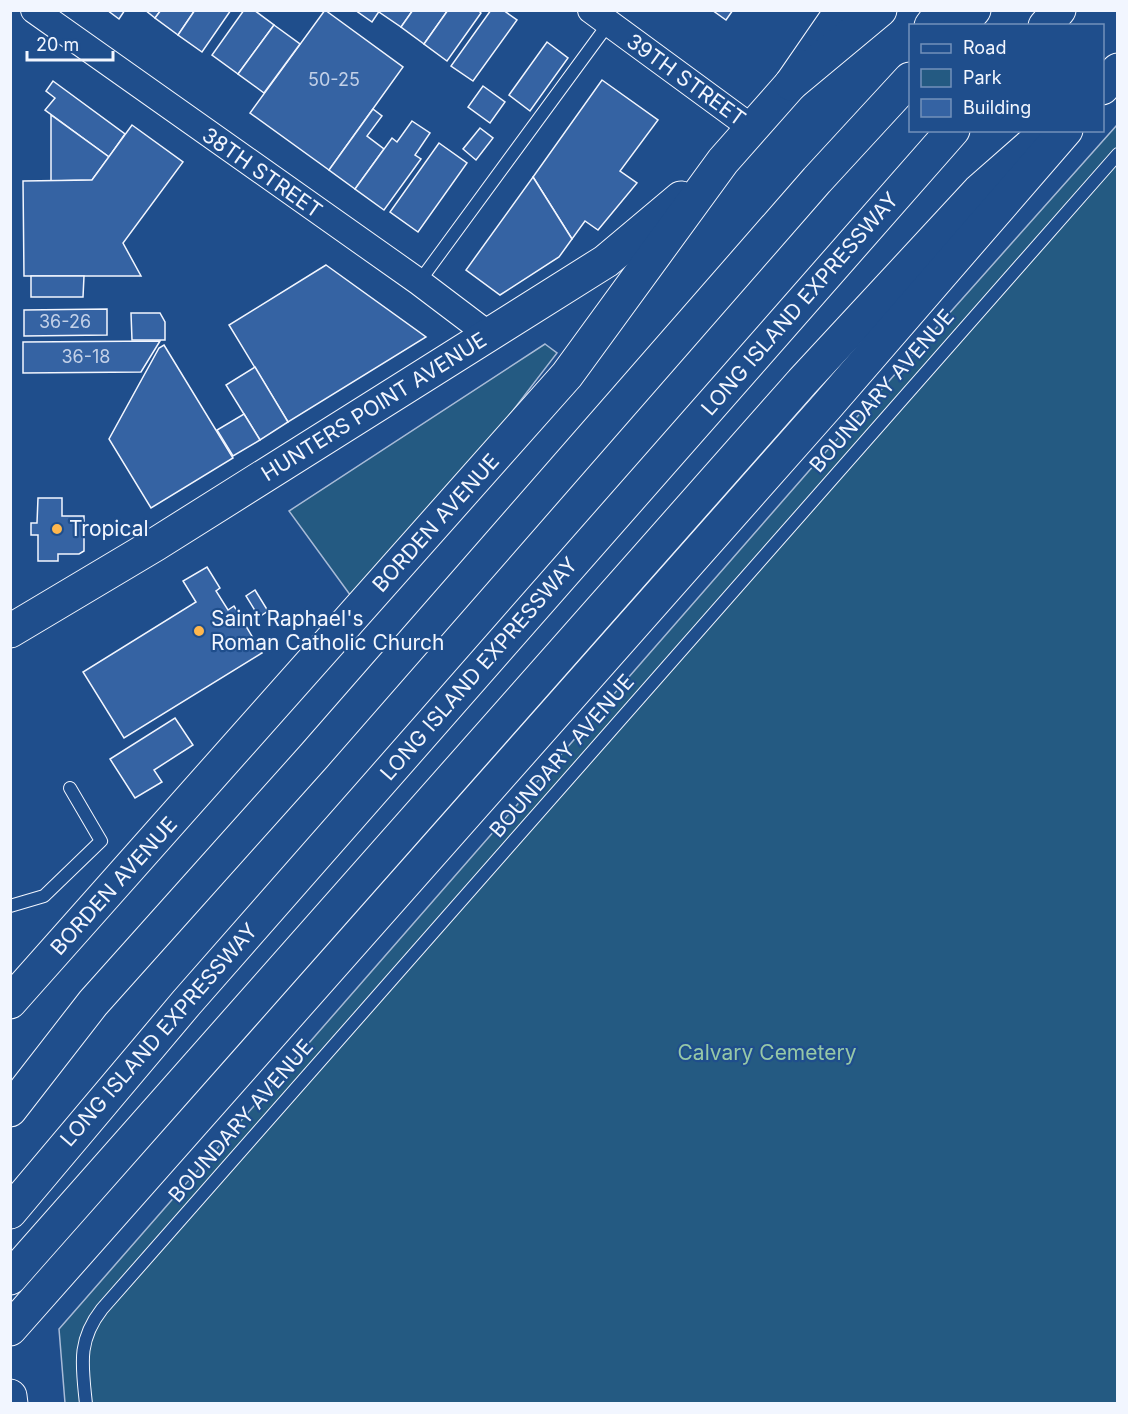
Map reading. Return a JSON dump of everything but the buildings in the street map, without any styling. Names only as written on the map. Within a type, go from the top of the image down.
[{"type":"main road","points":[[723,162],[791,84],[842,10]]},
{"type":"main road","points":[[791,84],[880,10]]},
{"type":"main road","points":[[932,24],[943,10]]},
{"type":"main road","points":[[962,24],[974,10]]},
{"type":"main road","points":[[1048,24],[1059,10]]},
{"type":"main road","points":[[817,180],[909,55]]},
{"type":"main road","points":[[1104,80],[1118,69]]},
{"type":"main road","points":[[1104,85],[1118,69]]},
{"type":"main road","points":[[10,1084],[93,1003],[314,756],[817,180],[909,80]]},
{"type":"main road","name":"LONG ISLAND EXPRESSWAY","points":[[10,1212],[187,1002],[951,132]]},
{"type":"main road","points":[[10,1278],[802,382],[979,191],[1045,132]]},
{"type":"main road","points":[[10,1329],[827,406],[1064,132]]},
{"type":"main road","name":"HUNTERS POINT AVENUE","points":[[10,632],[606,261],[723,162]]},
{"type":"main road","name":"BORDEN AVENUE","points":[[10,1002],[567,375],[723,162]]},
{"type":"main road","points":[[10,1110],[93,1003]]},
{"type":"main road","points":[[10,1396],[11,1404]]},
{"type":"street","name":"38TH STREET","points":[[34,10],[419,282],[489,335]]},
{"type":"street","name":"39TH STREET","points":[[600,17],[752,128]]},
{"type":"lane","points":[[419,282],[600,17]]},
{"type":"lane","name":"BOUNDARY AVENUE","points":[[86,1404],[82,1368],[84,1344],[89,1326],[102,1309],[1118,154]]},
{"type":"lane","points":[[10,906],[44,896],[101,841],[70,788]]},
{"type":"green space","name":"Calvary Cemetery","points":[[1117,125],[1117,1403],[65,1403],[59,1329],[808,472]]},
{"type":"green space","points":[[545,344],[557,353],[439,507],[356,603],[289,511]]},
{"type":"place","name":"Tropical","points":[[57,529]]},
{"type":"place","name":"Saint Raphael's Roman Catholic Church","points":[[199,631]]}]
